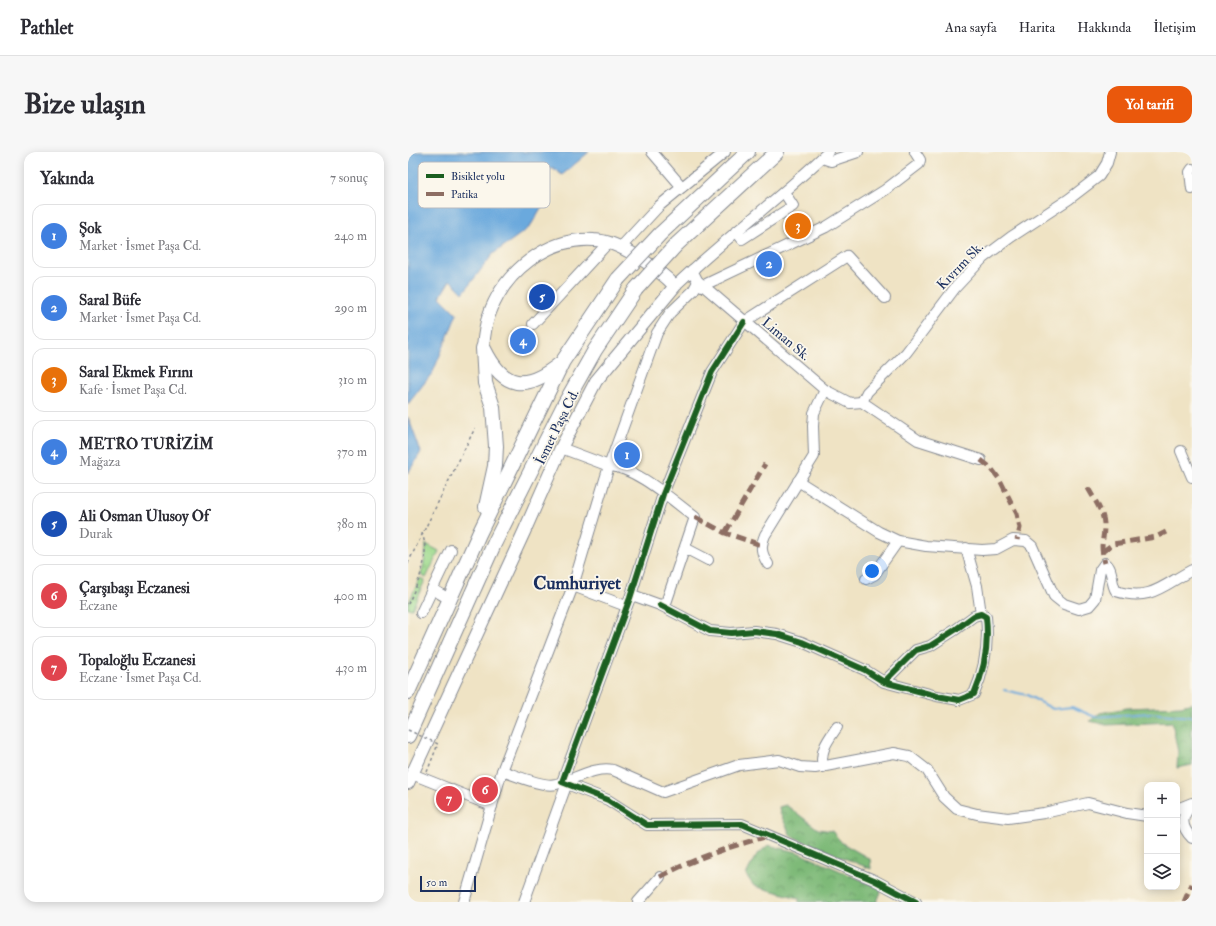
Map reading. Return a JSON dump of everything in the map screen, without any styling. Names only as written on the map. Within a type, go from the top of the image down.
[{"type":"highway","points":[[408,692],[451,600],[479,534],[563,361],[618,279],[660,234],[748,152]]},
{"type":"highway","points":[[408,736],[495,542],[564,405],[595,350],[636,289],[677,244],[777,152]]},
{"type":"highway","points":[[483,348],[491,364],[502,375],[514,381],[527,383],[541,378],[563,361]]},
{"type":"highway","points":[[479,534],[493,474],[496,446],[493,407],[485,383],[483,348]]},
{"type":"main road","points":[[483,348],[489,314],[502,288],[523,264],[542,252],[565,243],[594,240],[621,247],[666,276],[675,286]]},
{"type":"main road","name":"İsmet Paşa Cd.","points":[[410,778],[524,532],[561,448],[596,381],[675,286]]},
{"type":"street","points":[[652,152],[682,187]]},
{"type":"street","points":[[621,247],[659,206],[725,152]]},
{"type":"street","points":[[825,155],[831,161],[858,152]]},
{"type":"street","points":[[464,902],[502,771],[573,586],[609,466],[657,333],[670,313],[700,284],[826,227],[885,190],[920,164],[920,160],[915,152]]},
{"type":"street","name":"Kıvrım Sk.","points":[[862,402],[867,392],[906,353],[955,288],[983,258],[1011,237],[1069,200],[1099,176],[1107,163],[1110,152]]},
{"type":"street","name":"İsmet Paşa Cd.","points":[[675,286],[736,231],[784,192],[825,155]]},
{"type":"street","points":[[1192,169],[1190,172],[1192,189]]},
{"type":"street","points":[[736,231],[742,239],[793,206],[784,192]]},
{"type":"street","points":[[533,324],[608,244]]},
{"type":"street","points":[[524,902],[628,602],[663,494],[712,372],[744,322],[847,256],[885,298]]},
{"type":"street","points":[[692,270],[700,284]]},
{"type":"street","name":"Liman Sk.","points":[[700,284],[720,299],[744,322],[825,390],[850,403],[862,402]]},
{"type":"street","points":[[768,564],[762,554],[761,545],[765,534],[814,456],[814,413],[825,390]]},
{"type":"street","points":[[862,402],[918,440],[981,460]]},
{"type":"street","points":[[561,448],[609,466],[616,466],[632,472],[695,517],[666,603],[660,605]]},
{"type":"street","points":[[1181,451],[1192,477]]},
{"type":"street","points":[[798,482],[873,528],[898,541],[926,546],[996,549],[1013,540],[1026,540],[1032,546],[1054,596],[1064,604],[1079,608],[1089,606],[1095,600],[1100,570],[1105,563],[1111,571],[1112,585],[1116,590],[1140,595],[1160,590],[1192,570]]},
{"type":"street","points":[[866,579],[874,575],[898,541]]},
{"type":"street","points":[[685,548],[708,560]]},
{"type":"street","points":[[966,548],[977,586],[981,614]]},
{"type":"street","points":[[421,613],[451,550]]},
{"type":"street","points":[[573,586],[628,602]]},
{"type":"street","points":[[432,589],[451,600]]},
{"type":"street","points":[[628,602],[635,596],[660,605],[710,631],[731,633],[754,631],[777,634],[802,642],[865,670],[884,682],[937,696],[959,700],[974,694],[981,677],[986,652],[986,617],[981,614],[974,616],[956,630],[930,646],[916,650],[884,682]]},
{"type":"street","points":[[822,767],[822,750],[837,727]]},
{"type":"street","points":[[502,771],[556,785],[604,768],[613,770],[663,792],[739,765],[778,760],[800,767],[822,767],[894,753],[909,756],[926,770],[944,797],[957,809],[977,814],[1008,818],[1044,814],[1088,803],[1127,813],[1144,816]]},
{"type":"street","points":[[410,778],[492,806]]},
{"type":"street","points":[[565,782],[608,800],[647,825],[742,824],[874,880],[916,902]]},
{"type":"street","points":[[1180,808],[1192,804]]},
{"type":"street","points":[[1192,804],[1183,819],[1182,826],[1192,838]]},
{"type":"street","points":[[638,902],[660,877]]},
{"type":"path","points":[[408,563],[475,428]]},
{"type":"path","points":[[408,604],[421,576],[425,558],[426,543],[422,533]]},
{"type":"path","points":[[408,730],[438,744],[431,761]]},
{"type":"green space","points":[[426,544],[439,551],[426,578],[421,575],[425,558]]},
{"type":"green space","points":[[420,578],[425,580],[412,609],[408,608],[408,604]]},
{"type":"green space","points":[[1192,703],[1192,765],[1177,768],[1178,752],[1172,722],[1106,725],[1090,721],[1100,713],[1127,708],[1181,706]]},
{"type":"green space","points":[[786,805],[818,829],[832,831],[842,843],[870,859],[871,869],[791,836],[780,813],[779,807]]},
{"type":"green space","points":[[768,845],[797,852],[882,889],[877,902],[799,902],[799,898],[754,886],[746,875],[755,857]]},
{"type":"water","points":[[408,152],[589,152],[562,175],[552,167],[550,170],[550,162],[418,162],[418,208],[541,208],[530,227],[493,254],[463,293],[450,280],[440,297],[457,314],[433,372],[408,404]]},
{"type":"water","points":[[408,417],[421,452],[408,473]]},
{"type":"waterway","points":[[1004,690],[1027,695],[1053,709],[1072,707],[1095,717],[1150,713],[1192,717]]},
{"type":"marked path","points":[[981,460],[991,468],[1000,480],[1017,514],[1020,528],[1017,540]]},
{"type":"marked path","points":[[725,533],[765,464]]},
{"type":"marked path","points":[[1088,488],[1099,507],[1104,521],[1102,547],[1105,563]]},
{"type":"marked path","points":[[695,517],[725,533],[761,545]]},
{"type":"marked path","points":[[1102,552],[1113,544],[1156,537],[1166,532]]},
{"type":"marked path","points":[[660,877],[713,853],[769,836]]},
{"type":"marked path","points":[[1184,902],[1192,884]]},
{"type":"cycle path","points":[[744,322],[712,372],[663,494],[630,598],[562,782],[608,800],[647,825],[742,824],[874,880],[916,902]]},
{"type":"cycle path","points":[[660,605],[710,631],[731,633],[754,631],[777,634],[802,642],[865,670],[884,682],[937,696],[959,700],[974,694],[978,685],[985,656],[987,637],[986,617],[981,614],[974,616],[930,646],[916,650],[884,682]]},
{"type":"place","name":"Saral Ekmek Fırını","points":[[798,226]]},
{"type":"place","name":"Saral Büfe","points":[[769,264]]},
{"type":"place","name":"Ali Osman Ulusoy Of","points":[[542,297]]},
{"type":"place","name":"METRO TURİZİM","points":[[523,341]]},
{"type":"place","name":"Şok","points":[[627,455]]},
{"type":"place","name":"Çarşıbaşı Eczanesi","points":[[485,790]]},
{"type":"place","name":"Topaloğlu Eczanesi","points":[[449,799]]},
{"type":"district","name":"Cumhuriyet","points":[[577,583]]}]
